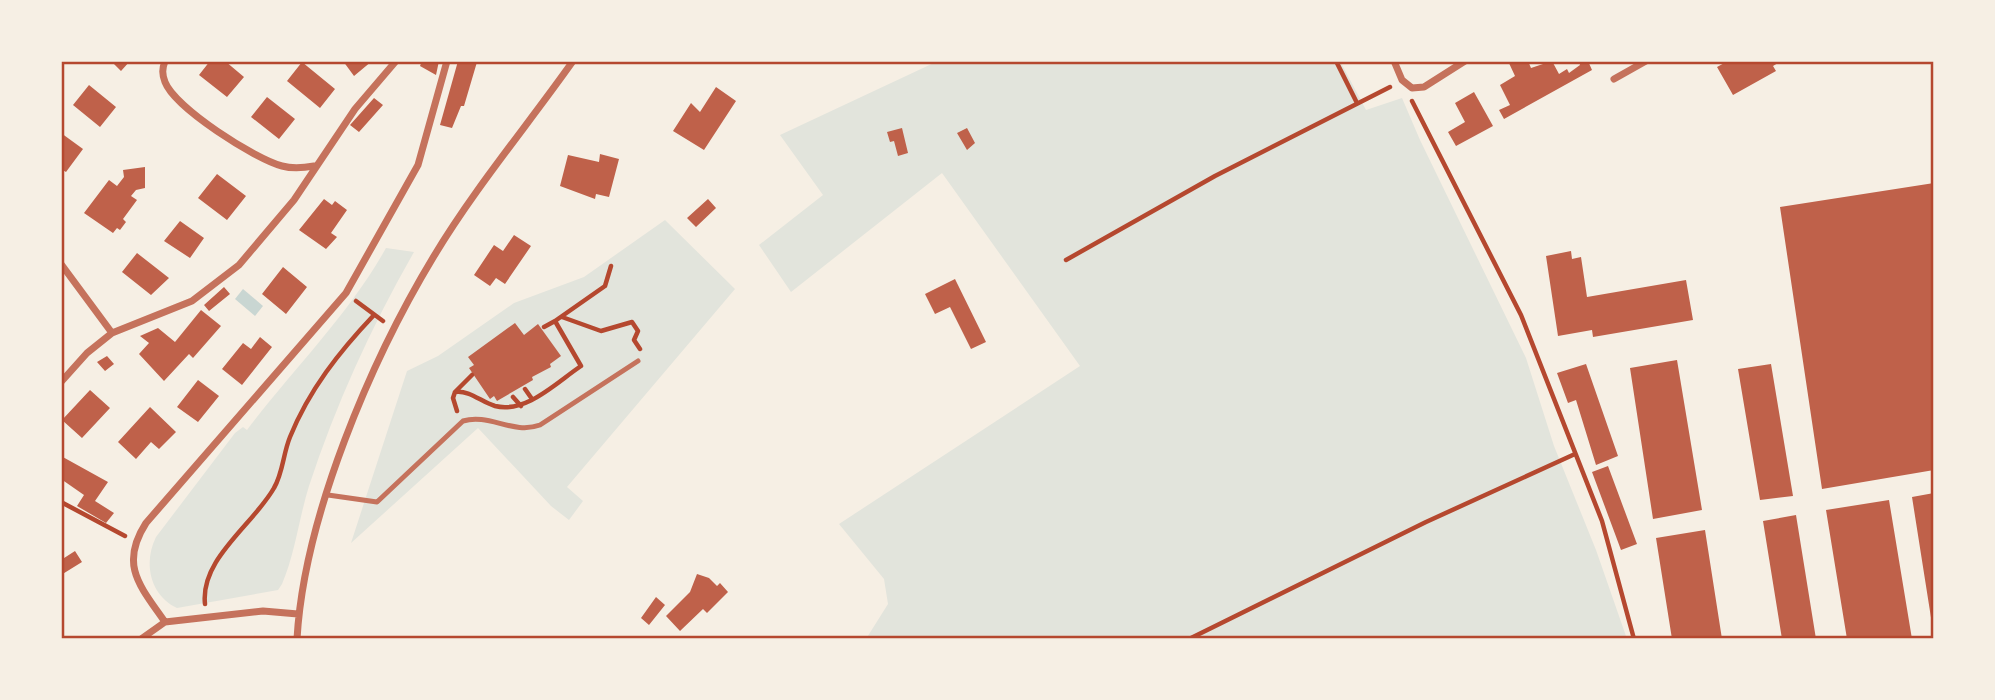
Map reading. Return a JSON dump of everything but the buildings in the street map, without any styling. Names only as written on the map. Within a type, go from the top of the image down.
[{"type":"street","points":[[165,61],[162,71],[165,84],[178,101],[240,145],[284,167],[314,166]]},
{"type":"street","points":[[61,382],[87,353],[112,333],[183,305],[223,278],[294,200],[314,166],[355,110],[396,61]]},
{"type":"street","points":[[165,622],[136,577],[132,565],[135,541],[146,523],[346,293],[418,165],[447,61]]},
{"type":"street","points":[[297,639],[299,614],[328,495],[367,390],[396,328],[435,254],[573,61]]},
{"type":"street","points":[[1394,61],[1402,80],[1412,88],[1424,87],[1465,61]]},
{"type":"street","points":[[1614,79],[1646,61]]},
{"type":"street","points":[[61,264],[112,333]]},
{"type":"street","points":[[141,639],[165,622],[263,611],[299,614]]},
{"type":"lane","points":[[328,495],[377,502],[463,421],[473,418],[527,430],[540,425],[638,361]]},
{"type":"path","points":[[1336,61],[1357,103]]},
{"type":"path","points":[[1066,260],[1215,176],[1402,80],[1521,315],[1602,521],[1634,639]]},
{"type":"path","points":[[544,327],[605,286],[611,266]]},
{"type":"path","points":[[362,306],[396,328]]},
{"type":"path","points":[[206,618],[205,589],[212,566],[259,512],[277,484],[290,436],[326,369],[374,316]]},
{"type":"path","points":[[561,316],[601,331],[632,322],[638,331],[634,340],[643,354],[638,361]]},
{"type":"path","points":[[455,392],[463,391],[496,406],[521,406],[581,366],[555,321]]},
{"type":"path","points":[[463,421],[453,398],[455,392],[472,375]]},
{"type":"path","points":[[525,389],[532,399]]},
{"type":"path","points":[[513,397],[521,406]]},
{"type":"path","points":[[1189,639],[1426,522],[1576,454]]},
{"type":"path","points":[[61,502],[135,541]]},
{"type":"shaded area","points":[[938,61],[1340,61],[1366,110],[1402,98],[1526,358],[1554,446],[1596,550],[1627,639],[866,639],[888,604],[884,579],[839,524],[1080,366],[942,173],[791,292],[759,245],[823,195],[780,135]]},
{"type":"shaded area","points":[[665,220],[735,289],[567,487],[583,501],[569,520],[551,506],[478,428],[351,543],[407,371],[438,356],[514,303],[584,277]]},
{"type":"shaded area","points":[[386,248],[414,252],[369,337],[331,425],[309,486],[282,584],[278,590],[177,608],[160,595],[151,577],[150,557],[156,537],[235,433],[243,427],[247,430],[355,297]]},
{"type":"shaded area","points":[[243,289],[263,306],[255,316],[235,299]]}]
